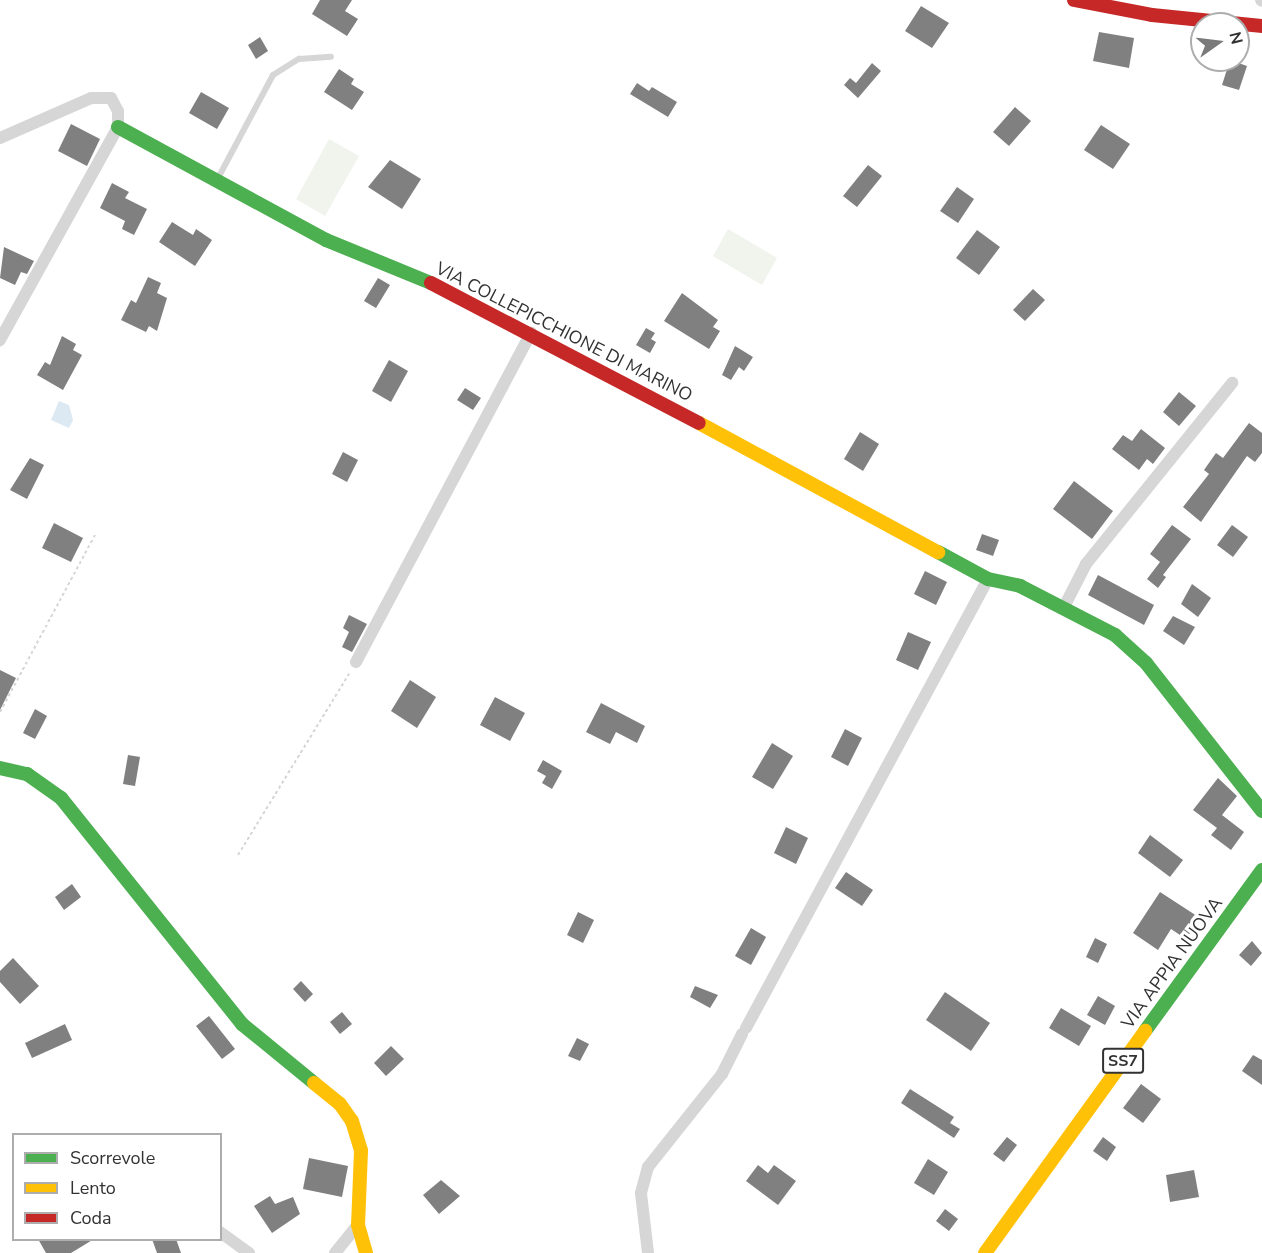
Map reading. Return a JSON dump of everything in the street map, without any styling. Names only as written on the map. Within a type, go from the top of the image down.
[{"type":"street","points":[[1074,0],[1152,15],[1262,26]]},
{"type":"street","points":[[0,138],[79,102],[103,96],[117,105],[118,127],[0,340]]},
{"type":"street","name":"VIA COLLEPICCHIONE DI MARINO","points":[[118,127],[326,240],[431,283],[531,333],[988,579],[1014,584],[1064,607],[1115,635],[1139,656],[1262,811]]},
{"type":"street","points":[[356,662],[531,333]]},
{"type":"street","points":[[1064,607],[1086,564],[1232,383]]},
{"type":"street","points":[[648,1253],[641,1193],[648,1167],[722,1074],[988,579]]},
{"type":"street","points":[[0,768],[27,774],[56,793],[242,1024],[340,1104],[352,1121],[362,1151],[358,1225],[366,1253]]},
{"type":"street","name":"VIA APPIA NUOVA","points":[[985,1253],[1262,870]]},
{"type":"street","points":[[335,1253],[358,1225]]},
{"type":"street","points":[[222,1233],[249,1253]]},
{"type":"lane","points":[[217,180],[273,75],[299,59],[331,57]]},
{"type":"path","points":[[0,712],[95,535]]},
{"type":"path","points":[[238,855],[356,662]]},
{"type":"shaded area","points":[[329,139],[359,156],[325,216],[296,199]]},
{"type":"shaded area","points":[[728,229],[777,258],[762,285],[713,256]]},
{"type":"shaded area","points":[[59,401],[69,405],[73,420],[69,428],[51,420]]},
{"type":"building","points":[[320,0],[352,0],[345,11],[358,19],[347,36],[312,14]]},
{"type":"building","points":[[921,6],[949,23],[932,48],[905,31]]},
{"type":"building","points":[[1099,32],[1134,38],[1129,68],[1093,61]]},
{"type":"building","points":[[260,37],[268,51],[256,59],[248,45]]},
{"type":"building","points":[[872,63],[881,71],[858,98],[844,85],[850,78],[856,83]]},
{"type":"building","points":[[339,69],[354,79],[351,84],[364,92],[352,110],[324,92]]},
{"type":"building","points":[[1226,72],[1245,72],[1239,90],[1222,85]]},
{"type":"building","points":[[637,83],[649,91],[652,87],[677,102],[668,117],[630,94]]},
{"type":"building","points":[[201,92],[229,108],[217,129],[189,113]]},
{"type":"building","points":[[1015,107],[1031,121],[1009,146],[993,132]]},
{"type":"building","points":[[71,124],[100,139],[87,166],[58,151]]},
{"type":"building","points":[[1101,125],[1130,144],[1113,169],[1084,150]]},
{"type":"building","points":[[390,160],[421,179],[402,209],[368,187]]},
{"type":"building","points":[[868,165],[882,176],[857,207],[843,196]]},
{"type":"building","points":[[112,183],[129,192],[125,198],[147,209],[134,235],[122,229],[125,221],[100,208]]},
{"type":"building","points":[[957,187],[974,199],[958,223],[940,211]]},
{"type":"building","points":[[172,222],[193,235],[196,229],[212,240],[195,266],[159,242]]},
{"type":"building","points":[[977,230],[1000,247],[979,275],[956,258]]},
{"type":"building","points":[[4,247],[34,261],[27,274],[21,272],[15,285],[0,278]]},
{"type":"building","points":[[148,277],[161,283],[157,293],[167,298],[157,331],[149,326],[146,332],[121,320],[131,300],[136,303]]},
{"type":"building","points":[[378,278],[390,285],[376,308],[364,301]]},
{"type":"building","points":[[1033,289],[1045,300],[1025,321],[1013,310]]},
{"type":"building","points":[[682,293],[718,320],[713,327],[720,331],[709,349],[664,321]]},
{"type":"building","points":[[646,328],[655,333],[651,339],[656,342],[650,353],[636,345]]},
{"type":"building","points":[[62,336],[76,344],[73,350],[82,355],[63,390],[37,375],[45,362],[50,365]]},
{"type":"building","points":[[735,346],[753,357],[744,371],[739,367],[731,380],[722,375]]},
{"type":"building","points":[[389,360],[408,371],[391,402],[372,391]]},
{"type":"building","points":[[465,388],[481,398],[473,410],[457,400]]},
{"type":"building","points":[[1179,392],[1196,406],[1179,426],[1163,412]]},
{"type":"building","points":[[1249,423],[1262,433],[1262,453],[1255,462],[1247,456],[1201,522],[1183,507],[1209,474],[1204,470],[1216,453],[1223,458]]},
{"type":"building","points":[[1141,429],[1165,448],[1153,464],[1147,459],[1139,470],[1112,449],[1123,435],[1132,441]]},
{"type":"building","points":[[860,432],[879,444],[863,471],[844,459]]},
{"type":"building","points":[[343,452],[358,460],[347,482],[332,474]]},
{"type":"building","points":[[30,458],[44,465],[27,499],[10,490]]},
{"type":"building","points":[[1074,481],[1113,511],[1092,539],[1053,509]]},
{"type":"building","points":[[54,523],[83,538],[71,562],[42,548]]},
{"type":"building","points":[[1172,525],[1191,539],[1163,575],[1166,577],[1158,588],[1147,579],[1160,562],[1150,554]]},
{"type":"building","points":[[1232,525],[1248,537],[1233,557],[1217,545]]},
{"type":"building","points":[[982,534],[999,540],[993,556],[976,550]]},
{"type":"building","points":[[925,571],[947,582],[936,605],[914,594]]},
{"type":"building","points":[[1098,575],[1154,605],[1144,625],[1088,595]]},
{"type":"building","points":[[1192,584],[1211,598],[1198,617],[1181,604]]},
{"type":"building","points":[[349,615],[367,624],[352,652],[342,647],[349,632],[343,628]]},
{"type":"building","points":[[1173,616],[1195,627],[1184,645],[1163,631]]},
{"type":"building","points":[[908,632],[931,642],[918,670],[896,660]]},
{"type":"building","points":[[0,670],[16,678],[0,710]]},
{"type":"building","points":[[410,680],[436,697],[417,728],[391,711]]},
{"type":"building","points":[[495,697],[525,713],[510,741],[480,725]]},
{"type":"building","points":[[601,703],[645,726],[637,743],[616,732],[610,744],[586,732]]},
{"type":"building","points":[[35,709],[47,716],[35,739],[23,733]]},
{"type":"building","points":[[845,729],[862,738],[848,766],[831,757]]},
{"type":"building","points":[[772,743],[793,756],[773,789],[752,777]]},
{"type":"building","points":[[128,755],[140,757],[135,786],[123,784]]},
{"type":"building","points":[[543,760],[562,771],[552,789],[542,783],[546,776],[537,771]]},
{"type":"building","points":[[1218,778],[1237,796],[1222,815],[1244,832],[1231,850],[1211,835],[1217,828],[1193,810]]},
{"type":"building","points":[[786,827],[808,838],[796,864],[774,853]]},
{"type":"building","points":[[1150,835],[1183,860],[1170,877],[1138,853]]},
{"type":"building","points":[[846,872],[873,890],[862,906],[835,888]]},
{"type":"building","points":[[72,884],[81,897],[64,910],[55,897]]},
{"type":"building","points":[[1160,892],[1200,918],[1186,939],[1171,929],[1158,950],[1133,933]]},
{"type":"building","points":[[578,912],[594,920],[583,943],[567,935]]},
{"type":"building","points":[[751,928],[766,937],[751,965],[735,956]]},
{"type":"building","points":[[1095,938],[1107,944],[1098,963],[1086,957]]},
{"type":"building","points":[[1252,941],[1262,953],[1251,966],[1239,955]]},
{"type":"building","points":[[13,958],[39,986],[20,1004],[0,982],[0,971]]},
{"type":"building","points":[[301,981],[313,994],[305,1002],[293,989]]},
{"type":"building","points":[[695,986],[718,995],[710,1008],[690,997]]},
{"type":"building","points":[[945,992],[990,1023],[971,1051],[926,1020]]},
{"type":"building","points":[[1098,996],[1115,1006],[1105,1025],[1087,1015]]},
{"type":"building","points":[[1061,1008],[1091,1026],[1079,1046],[1049,1028]]},
{"type":"building","points":[[342,1012],[352,1024],[340,1034],[330,1022]]},
{"type":"building","points":[[209,1016],[235,1049],[222,1059],[196,1026]]},
{"type":"building","points":[[65,1024],[72,1040],[32,1058],[25,1043]]},
{"type":"building","points":[[577,1038],[589,1044],[580,1061],[568,1056]]},
{"type":"building","points":[[391,1046],[404,1059],[386,1076],[374,1063]]},
{"type":"building","points":[[1253,1055],[1262,1060],[1262,1085],[1242,1071]]},
{"type":"building","points":[[1141,1084],[1161,1099],[1143,1123],[1123,1108]]},
{"type":"building","points":[[910,1089],[954,1117],[950,1123],[960,1129],[954,1138],[901,1103]]},
{"type":"building","points":[[1007,1137],[1017,1145],[1004,1162],[993,1154]]},
{"type":"building","points":[[1103,1137],[1116,1147],[1107,1161],[1093,1151]]},
{"type":"building","points":[[309,1158],[348,1166],[342,1197],[303,1189]]},
{"type":"building","points":[[928,1159],[948,1172],[934,1195],[914,1183]]},
{"type":"building","points":[[758,1165],[768,1173],[774,1165],[796,1181],[778,1205],[746,1181]]},
{"type":"building","points":[[1194,1170],[1199,1197],[1170,1202],[1166,1175]]},
{"type":"building","points":[[441,1180],[460,1196],[439,1214],[423,1195]]},
{"type":"building","points":[[270,1196],[275,1204],[293,1197],[300,1214],[272,1233],[254,1206]]},
{"type":"building","points":[[945,1209],[958,1219],[949,1231],[936,1221]]},
{"type":"building","points":[[39,1241],[91,1241],[71,1253],[46,1253]]},
{"type":"building","points":[[153,1241],[177,1241],[181,1253],[157,1253]]},
{"type":"traffic: fast","points":[[118,127],[326,240],[431,283]]},
{"type":"traffic: fast","points":[[938,552],[988,579],[1020,586],[1115,635],[1146,663],[1262,811]]},
{"type":"traffic: fast","points":[[0,768],[27,774],[61,798],[242,1024],[314,1083]]},
{"type":"traffic: fast","points":[[1145,1031],[1262,870]]},
{"type":"traffic: slow","points":[[699,423],[938,552]]},
{"type":"traffic: slow","points":[[985,1253],[1145,1031]]},
{"type":"traffic: slow","points":[[314,1083],[340,1104],[352,1121],[361,1151],[358,1225],[366,1253]]},
{"type":"traffic: jam","points":[[1074,0],[1152,15],[1262,26]]},
{"type":"traffic: jam","points":[[431,283],[699,423]]}]
